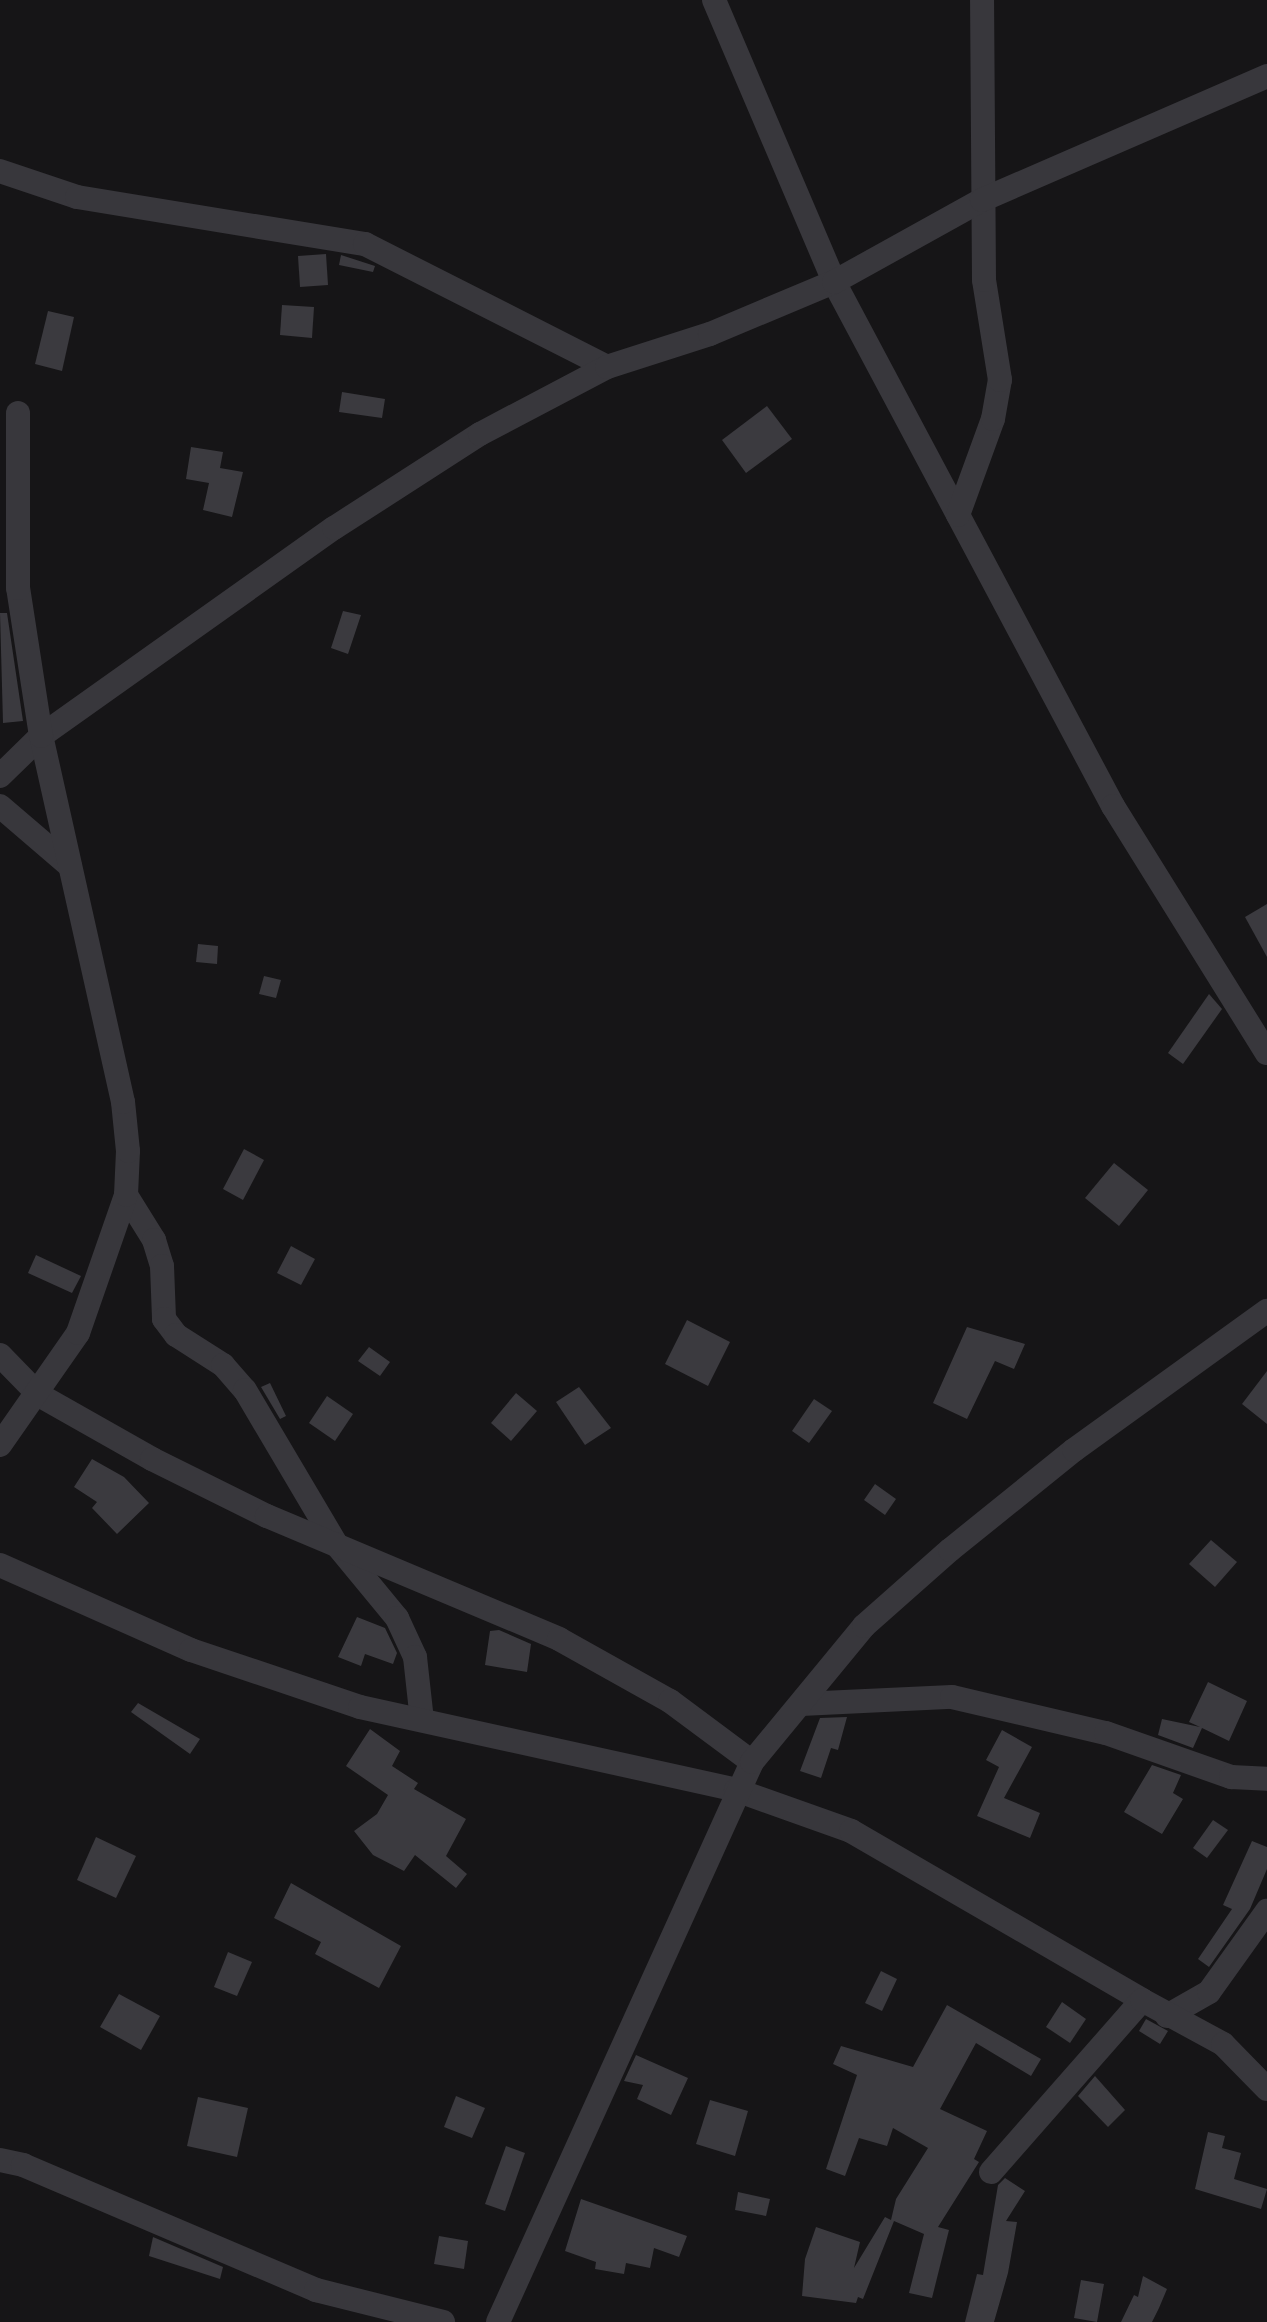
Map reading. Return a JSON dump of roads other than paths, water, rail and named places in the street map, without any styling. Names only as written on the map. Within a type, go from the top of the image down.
[{"type":"street","points":[[714,0],[834,282],[1113,806],[1267,1053]]},
{"type":"street","points":[[958,515],[993,419],[1000,380],[984,280],[982,0]]},
{"type":"street","points":[[0,776],[41,736],[334,528],[480,434],[607,367],[710,334],[834,282],[982,200],[1267,76]]},
{"type":"street","points":[[0,171],[77,197],[365,244],[607,367]]},
{"type":"street","points":[[0,1445],[39,1395],[78,1333],[126,1195],[123,1102],[41,736],[18,588],[18,413]]},
{"type":"street","points":[[0,806],[70,866]]},
{"type":"street","points":[[126,1195],[154,1240],[162,1266],[164,1319],[176,1335],[223,1365],[245,1390],[336,1544],[397,1618],[415,1657],[422,1720]]},
{"type":"street","points":[[498,2322],[736,1790],[752,1762],[864,1626],[950,1550],[1074,1450],[1267,1311]]},
{"type":"street","points":[[0,1355],[39,1395],[152,1459],[336,1544],[559,1639],[670,1701],[752,1762]]},
{"type":"street","points":[[0,1565],[191,1650],[360,1707],[736,1790],[851,1831],[972,1896],[1167,2016],[1223,2044],[1267,2089]]},
{"type":"street","points":[[801,1704],[952,1697],[1106,1733],[1231,1777],[1267,1779]]},
{"type":"street","points":[[1167,2016],[1209,1992],[1267,1911]]},
{"type":"street","points":[[991,2172],[1142,2000]]},
{"type":"street","points":[[0,2160],[23,2165],[316,2290],[443,2322]]}]
